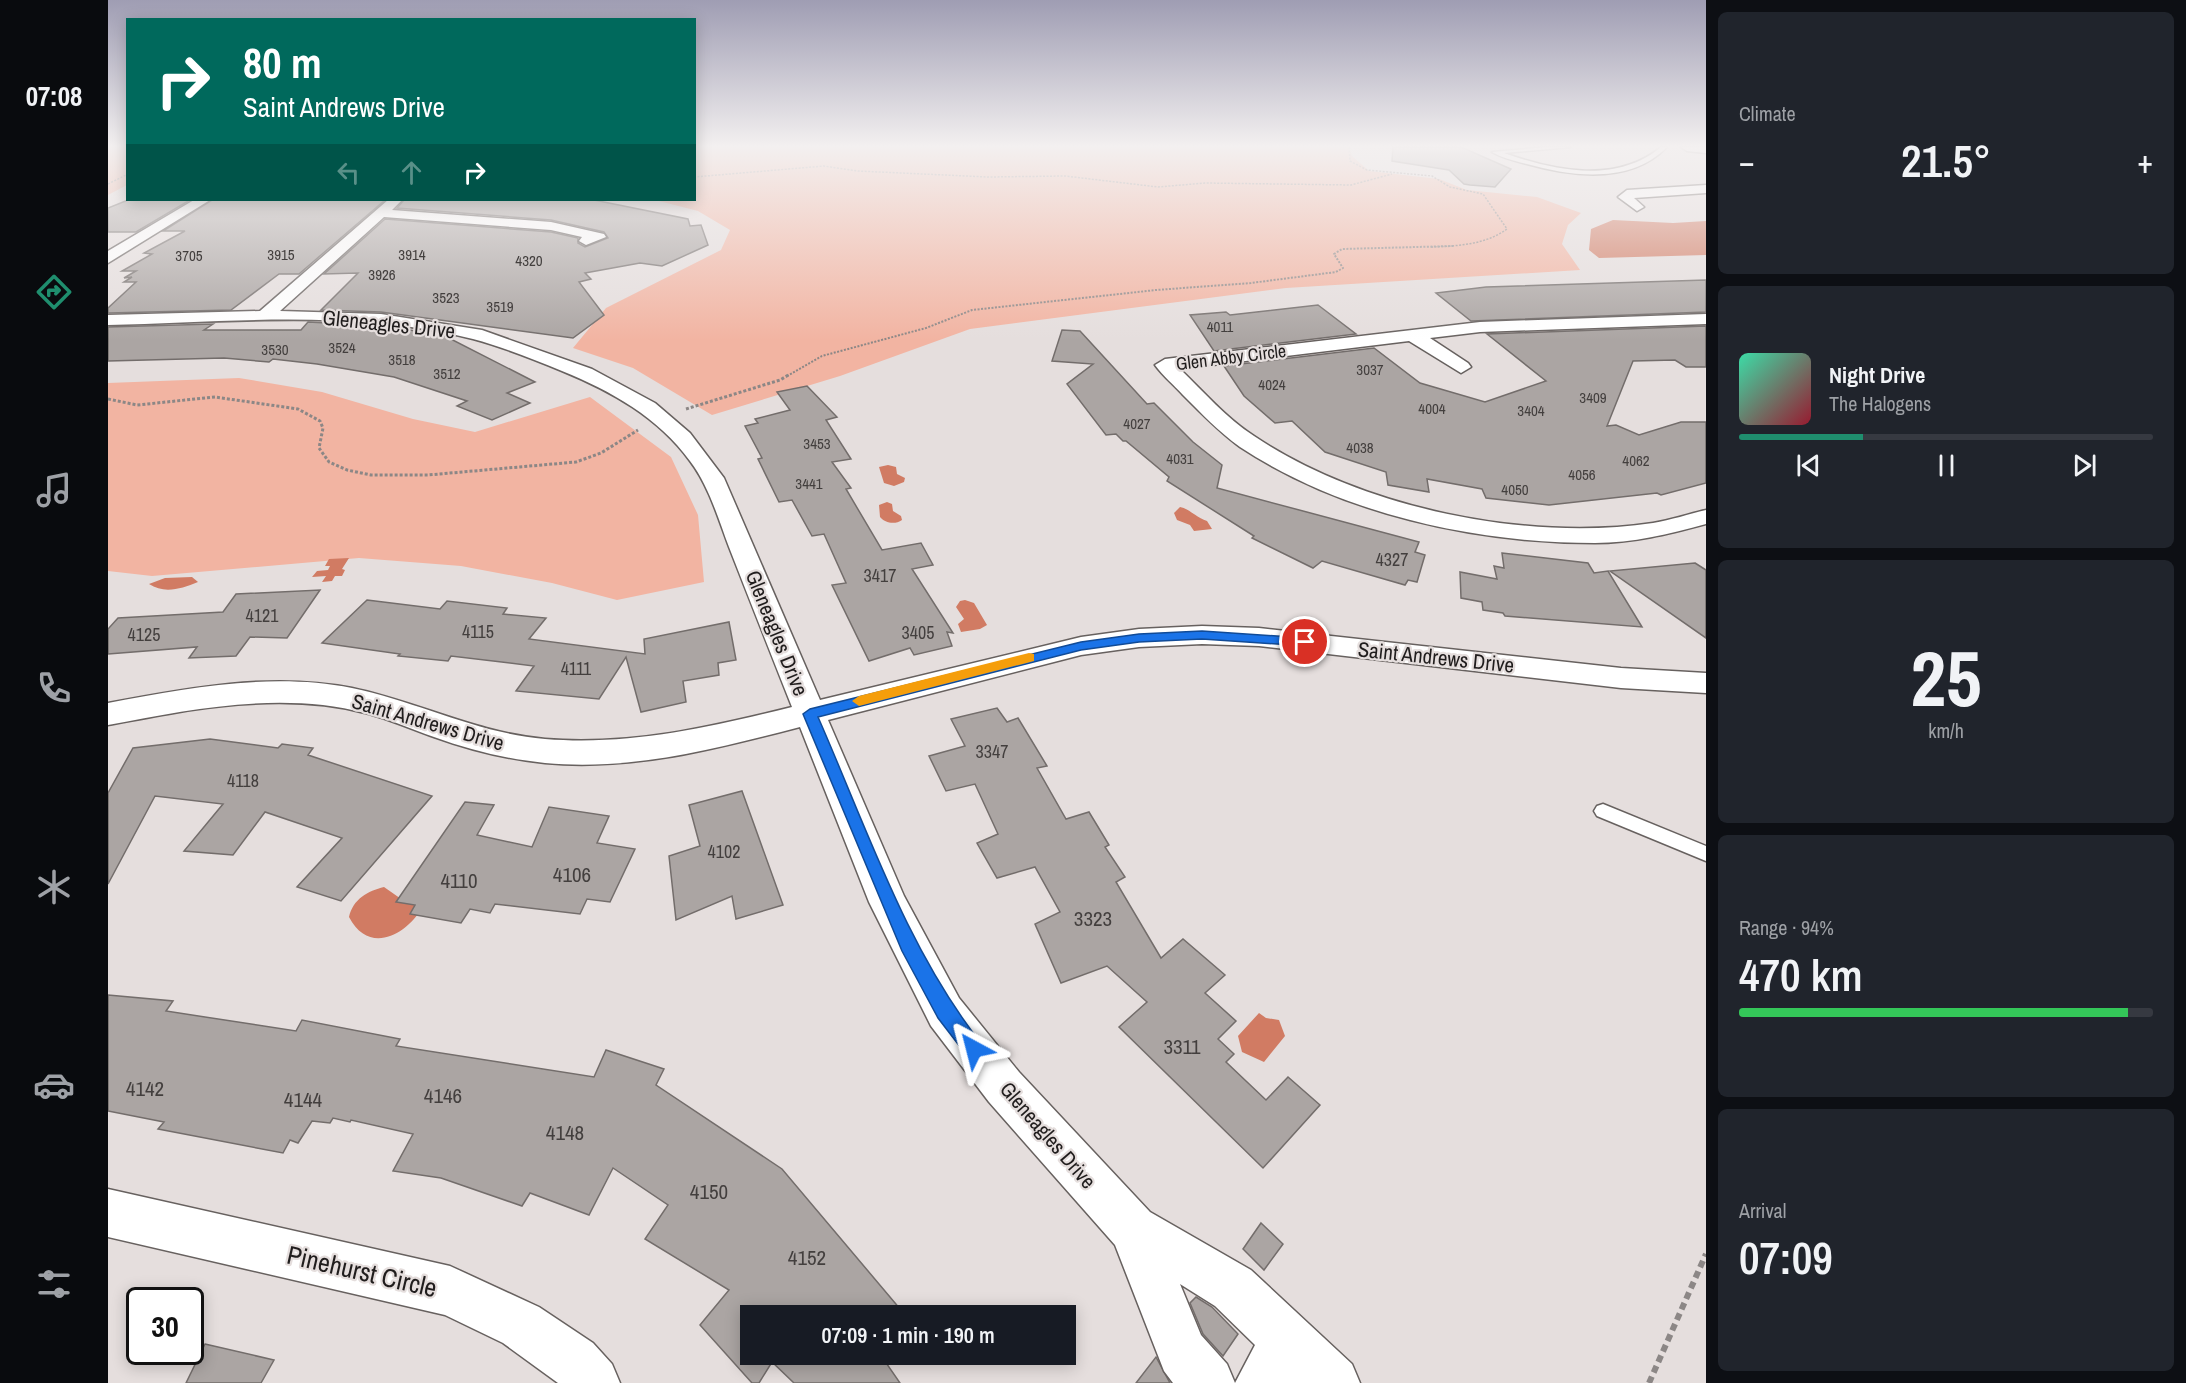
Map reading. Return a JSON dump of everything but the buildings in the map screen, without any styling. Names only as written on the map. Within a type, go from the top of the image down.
[{"type":"street","points":[[108,258],[184,212]]},
{"type":"street","name":"Gleneagles Drive","points":[[262,317],[381,213]]},
{"type":"street","points":[[381,213],[551,226],[599,237],[586,241]]},
{"type":"street","name":"Gleneagles Drive","points":[[108,320],[262,317],[377,319],[472,334],[508,344],[606,382],[664,418],[700,457],[713,478],[888,902],[945,1012],[1004,1087],[1133,1229],[1233,1288],[1333,1383]]},
{"type":"street","name":"Glen Abby Circle","points":[[1706,319],[1516,325],[1412,335],[1165,365],[1224,423],[1272,457],[1330,485],[1412,512],[1495,528],[1596,535],[1666,528],[1706,517]]},
{"type":"street","points":[[1412,335],[1461,367]]},
{"type":"street","name":"Saint Andrews Drive","points":[[108,714],[201,697],[251,693],[294,693],[335,696],[381,705],[460,735],[499,745],[582,753],[642,751],[697,742],[1081,646],[1139,638],[1202,635],[1259,637],[1621,678],[1706,682]]},
{"type":"street","name":"Pinehurst Circle","points":[[108,1212],[450,1291],[521,1324],[574,1362],[592,1383]]},
{"type":"street","name":"Gleneagles Drive","points":[[1133,1229],[1182,1353],[1208,1383]]},
{"type":"street","points":[[1262,1383],[1288,1340]]},
{"type":"lane","points":[[1603,811],[1706,854]]},
{"type":"path","points":[[108,399],[137,405],[215,397],[298,409],[320,422],[323,428],[319,448],[327,462],[351,471],[405,476],[558,465],[584,460],[612,449],[629,435],[664,418],[709,401],[780,380],[822,356],[926,328],[972,310],[1156,290],[1251,283],[1336,272],[1343,267],[1334,254],[1342,249],[1473,243],[1496,237],[1507,229],[1495,212]]},
{"type":"path","points":[[1648,1383],[1706,1254]]},
{"type":"shaded area","points":[[699,212],[1581,213],[1568,225],[1562,244],[1580,270],[1286,288],[970,329],[840,376],[712,415],[633,368],[573,348],[606,308],[721,250],[730,230]]},
{"type":"shaded area","points":[[1613,220],[1673,223],[1706,221],[1706,255],[1599,258],[1589,250],[1591,229]]},
{"type":"shaded area","points":[[239,378],[322,392],[413,419],[475,432],[590,397],[671,457],[698,515],[704,582],[617,600],[552,583],[461,566],[359,558],[152,576],[108,571],[108,383]]},
{"type":"shaded area","points":[[888,465],[896,467],[897,474],[905,478],[904,482],[894,486],[884,483],[879,467]]},
{"type":"shaded area","points":[[887,502],[892,504],[893,511],[901,516],[902,520],[890,523],[880,517],[879,505]]},
{"type":"shaded area","points":[[1180,507],[1207,521],[1212,529],[1194,531],[1190,525],[1177,520],[1174,513]]},
{"type":"shaded area","points":[[349,558],[342,569],[345,570],[342,576],[335,576],[332,581],[322,582],[326,576],[312,577],[317,571],[328,570],[330,566],[325,566],[329,559]]},
{"type":"shaded area","points":[[192,577],[198,582],[167,590],[149,584],[165,578]]},
{"type":"shaded area","points":[[960,601],[974,603],[987,625],[980,629],[961,632],[958,624],[964,619],[956,607]]},
{"type":"shaded area","points":[[384,887],[404,901],[423,907],[407,926],[397,933],[387,937],[366,936],[357,929],[349,917],[351,911],[362,897]]},
{"type":"shaded area","points":[[1259,1013],[1266,1018],[1279,1020],[1285,1036],[1264,1062],[1242,1052],[1238,1036]]},
{"type":"slow traffic","points":[[859,701],[1029,658]]},
{"type":"route","points":[[974,1049],[945,1012],[909,945],[888,902],[810,714],[1081,646],[1139,638],[1202,635],[1259,637],[1305,642]]}]
